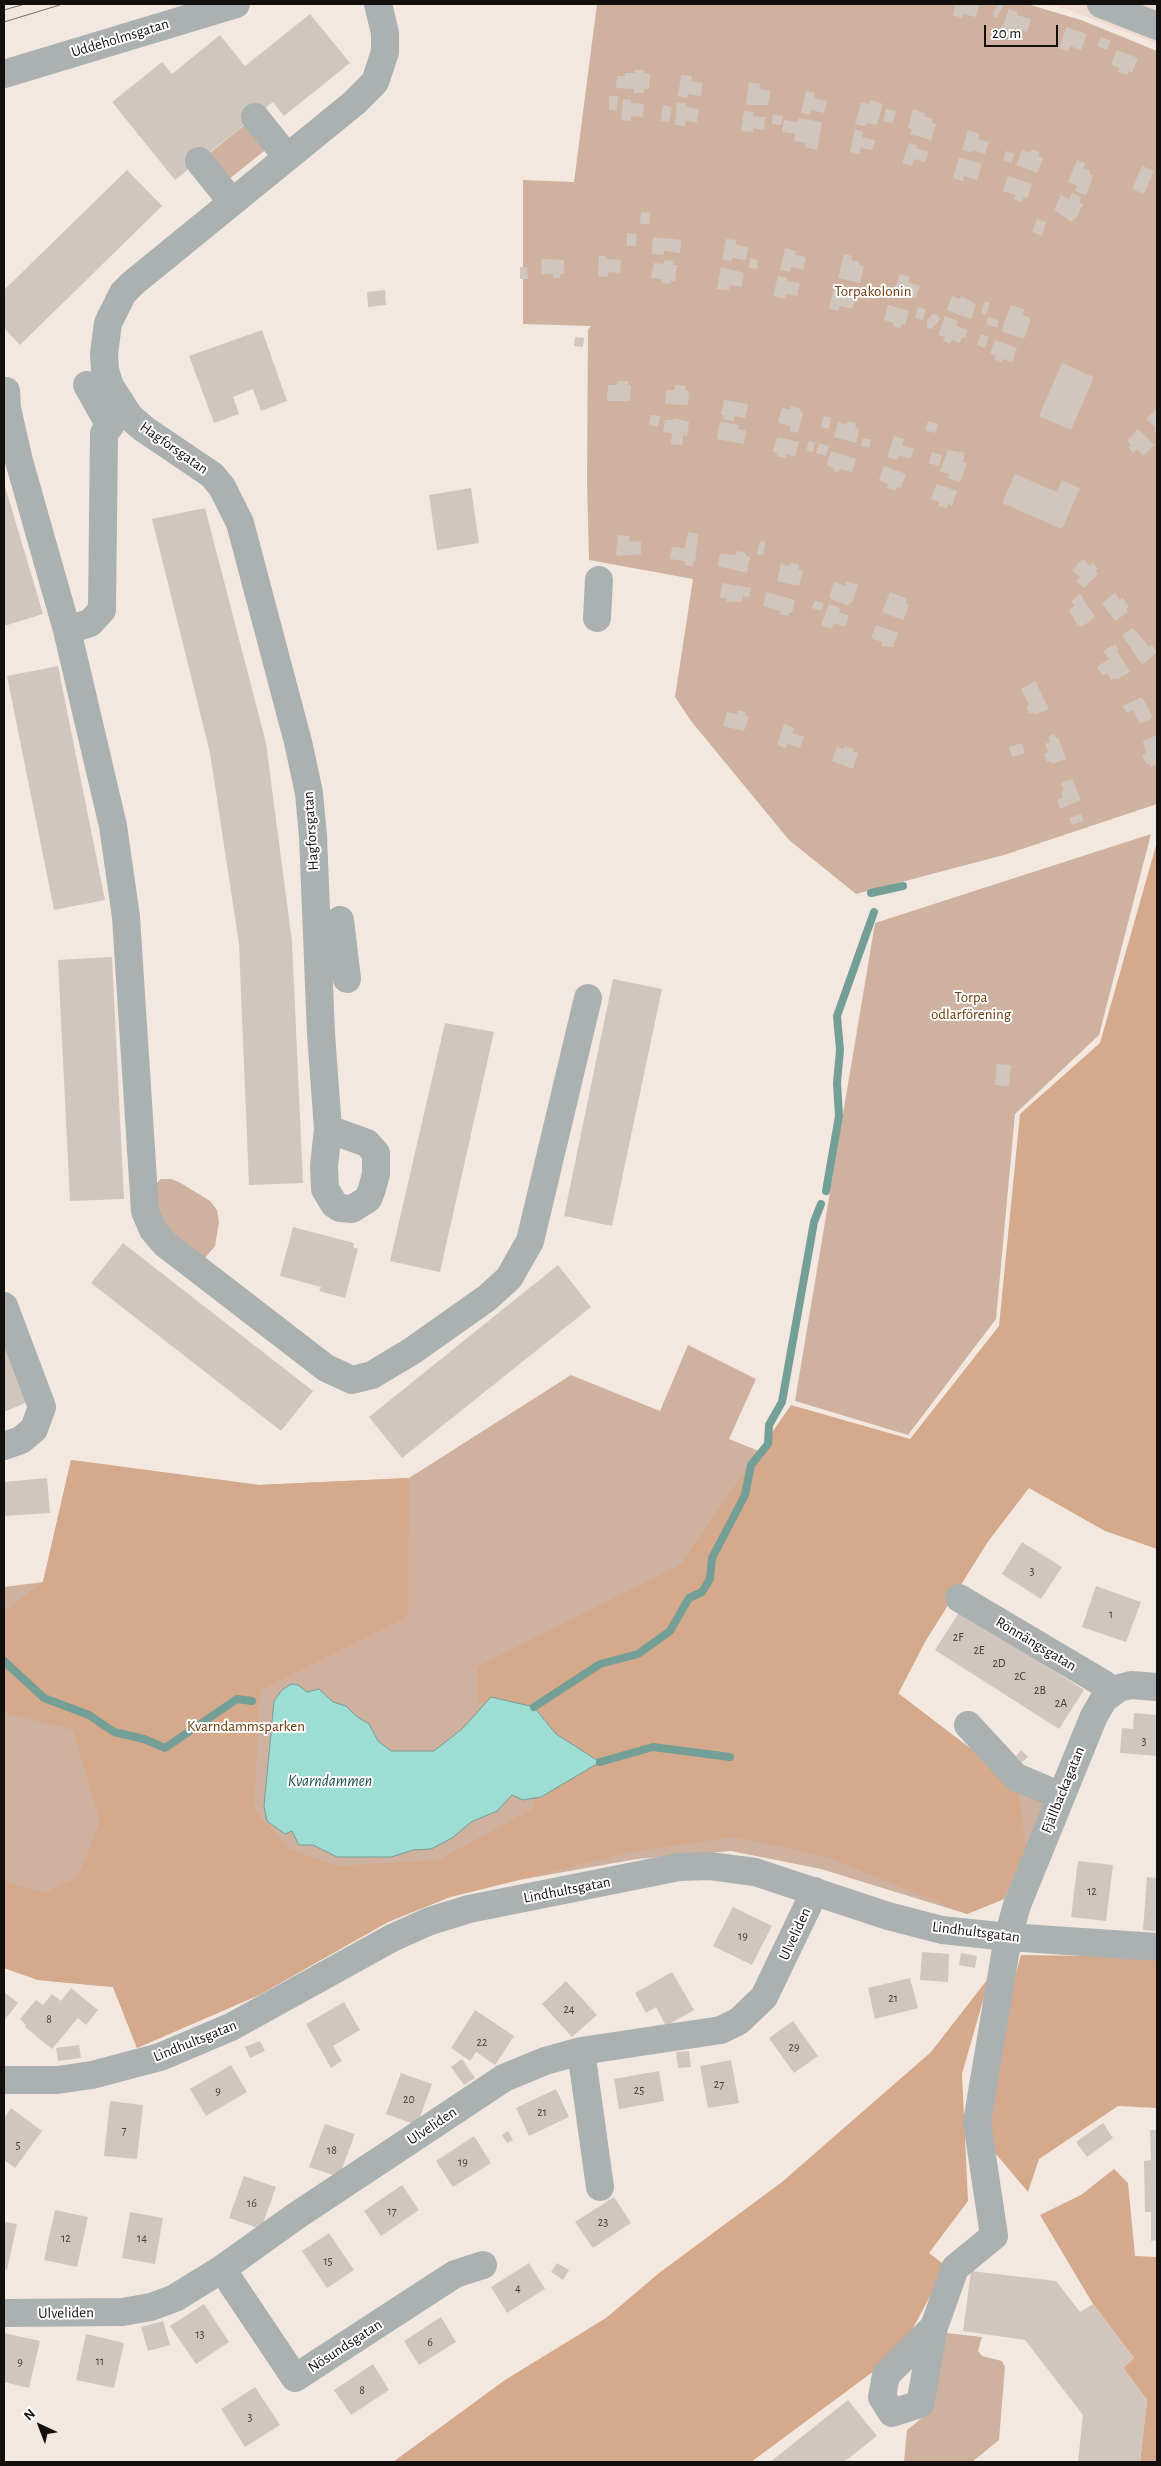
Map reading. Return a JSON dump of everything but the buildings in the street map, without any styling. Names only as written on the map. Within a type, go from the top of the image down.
[{"type":"street","name":"Uddeholmsgatan","points":[[4,74],[236,4]]},
{"type":"street","name":"Hagforsgatan","points":[[328,1129],[309,793],[298,742],[240,523],[222,487],[212,475],[144,429],[130,417],[119,402],[105,370],[104,354],[108,323],[123,294],[149,267],[354,104],[376,82],[385,52],[385,33],[378,4]]},
{"type":"street","points":[[1102,4],[1157,26]]},
{"type":"street","points":[[255,117],[288,157]]},
{"type":"street","points":[[199,161],[232,202]]},
{"type":"street","points":[[67,630],[90,623],[102,610],[104,433],[110,426],[87,385]]},
{"type":"street","points":[[6,391],[7,408],[19,461],[67,630],[113,826],[126,918],[145,1211],[153,1230],[165,1244],[326,1368],[352,1380],[372,1376],[487,1298],[509,1278],[530,1241],[588,998]]},
{"type":"street","points":[[597,618],[599,580]]},
{"type":"street","points":[[340,920],[347,979]]},
{"type":"street","points":[[4,1306],[42,1407],[34,1429],[12,1443]]},
{"type":"street","name":"Rönnängsgatan","points":[[959,1598],[1104,1684],[1111,1692]]},
{"type":"street","points":[[1111,1692],[1131,1685],[1157,1687]]},
{"type":"street","name":"Fjällbackagatan","points":[[934,2327],[955,2268],[994,2236],[977,2122],[1008,1937],[1017,1905],[1094,1716],[1111,1692]]},
{"type":"street","points":[[968,1725],[1016,1777],[1061,1796]]},
{"type":"street","name":"Lindhultsgatan","points":[[4,2080],[57,2080],[92,2075],[160,2057],[231,2028],[392,1938],[430,1921],[469,1909],[687,1867],[710,1866],[755,1872],[888,1916],[942,1930],[1008,1937],[1157,1947]]},
{"type":"street","name":"Ulveliden","points":[[4,2313],[122,2312],[151,2307],[175,2298],[222,2269],[296,2216],[504,2078],[545,2061],[581,2052],[720,2030],[739,2021],[764,1997],[815,1891]]},
{"type":"street","points":[[581,2052],[600,2186]]},
{"type":"street","name":"Nösundsgatan","points":[[222,2269],[295,2378],[455,2274],[483,2265]]},
{"type":"shaded area","points":[[1048,4],[1157,4],[1157,44],[1069,10]]},
{"type":"green space","name":"Torpakolonin","points":[[597,4],[1027,4],[1081,20],[1157,51],[1157,804],[1004,855],[856,894],[789,840],[691,721],[675,697],[693,579],[589,560],[587,481],[588,330],[591,326],[523,324],[523,180],[574,182]]},
{"type":"green space","points":[[247,123],[264,146],[264,151],[228,180],[205,157]]},
{"type":"green space","name":"Torpa odlarförening","points":[[1151,834],[1099,1035],[1015,1114],[996,1319],[908,1435],[795,1401],[875,923]]},
{"type":"green space","name":"Kvarndammsparken","points":[[1157,842],[1157,1549],[1105,1531],[1029,1488],[987,1543],[926,1640],[898,1693],[1017,1784],[1026,1847],[1004,1899],[967,1914],[827,1857],[735,1837],[636,1851],[450,1897],[388,1922],[259,1995],[137,2048],[113,1987],[38,1980],[4,1968],[4,1881],[44,1893],[77,1878],[100,1822],[73,1730],[4,1713],[4,1612],[43,1582],[71,1460],[259,1485],[409,1478],[408,1616],[260,1690],[254,1809],[289,1849],[337,1866],[438,1860],[533,1809],[538,1762],[539,1715],[477,1702],[477,1667],[680,1565],[791,1405],[910,1439],[999,1326],[1020,1114],[1100,1043]]},
{"type":"green space","points":[[161,1179],[171,1179],[179,1182],[210,1201],[217,1210],[219,1222],[215,1246],[204,1259],[163,1229],[152,1187]]},
{"type":"green space","name":"Kvarndammsparken","points":[[688,1345],[756,1379],[729,1439],[987,1543],[926,1640],[898,1694],[1017,1784],[1046,1801],[1004,1899],[967,1914],[821,1869],[731,1851],[637,1859],[519,1880],[450,1897],[388,1922],[259,1995],[137,2048],[113,1987],[38,1980],[4,1968],[4,1587],[43,1582],[71,1460],[259,1485],[409,1478],[571,1375],[660,1411]]},
{"type":"green space","points":[[1021,1955],[1157,1957],[1157,2108],[1118,2106],[1039,2159],[1028,2192],[996,2154],[980,2108]]},
{"type":"green space","points":[[990,1976],[962,2074],[968,2201],[929,2253],[946,2266],[901,2351],[751,2462],[393,2462],[505,2380],[606,2318],[659,2273],[782,2182],[931,2052]]},
{"type":"green space","points":[[1114,2169],[1128,2183],[1135,2256],[1157,2257],[1157,2462],[1140,2462],[1147,2400],[1123,2368],[1134,2358],[1093,2304],[1040,2215],[1081,2195]]},
{"type":"green space","points":[[946,2333],[982,2337],[978,2351],[982,2356],[1002,2361],[1005,2367],[999,2440],[972,2462],[904,2462],[907,2430],[922,2418],[930,2406]]},
{"type":"water","name":"Kvarndammen","points":[[291,1684],[298,1685],[307,1692],[319,1689],[333,1702],[346,1706],[356,1716],[369,1724],[378,1741],[391,1751],[434,1751],[462,1729],[491,1697],[534,1707],[556,1734],[600,1762],[541,1797],[523,1800],[512,1795],[497,1811],[471,1822],[452,1838],[431,1849],[413,1850],[391,1857],[337,1857],[313,1845],[299,1845],[292,1831],[285,1834],[267,1821],[264,1806],[274,1701],[282,1690]]},
{"type":"waterway","points":[[871,893],[903,886]]},
{"type":"waterway","points":[[826,1191],[839,1116],[837,1083],[840,1050],[837,1016],[874,912]]},
{"type":"waterway","points":[[534,1707],[600,1664],[638,1654],[670,1631],[689,1598],[702,1592],[710,1579],[712,1558],[745,1495],[751,1465],[768,1444],[769,1425],[782,1402],[814,1222],[821,1204]]},
{"type":"waterway","points":[[4,1661],[44,1698],[89,1715],[114,1732],[144,1739],[165,1748],[237,1699],[252,1701]]},
{"type":"waterway","points":[[600,1762],[653,1747],[730,1757]]},
{"type":"tram line","points":[[4,10],[25,4]]},
{"type":"tram line","points":[[4,22],[63,4]]}]
